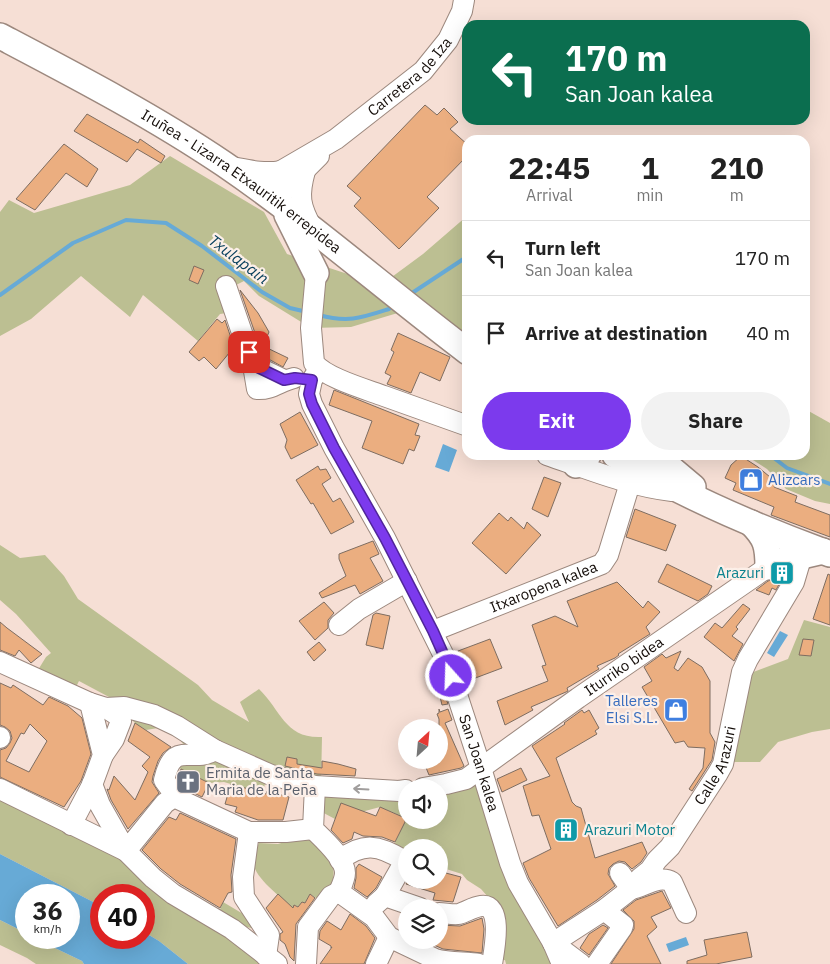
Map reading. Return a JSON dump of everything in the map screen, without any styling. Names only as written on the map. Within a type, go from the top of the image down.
[{"type":"main road","name":"Iruñea - Lizarra Etxauritik errepidea","points":[[0,36],[82,79],[181,136],[225,165],[321,236],[462,348]]},
{"type":"main road","points":[[277,203],[316,279]]},
{"type":"main road","points":[[316,279],[321,236]]},
{"type":"main road","points":[[624,460],[681,492],[785,536],[801,557]]},
{"type":"main road","points":[[661,460],[722,510]]},
{"type":"main road","points":[[751,523],[761,533],[766,542],[801,557]]},
{"type":"main road","points":[[785,536],[786,547],[783,556],[801,557]]},
{"type":"street","name":"Carretera de Iza","points":[[281,171],[336,139],[423,71],[448,40],[462,11],[464,0]]},
{"type":"street","name":"Carretera de Iza","points":[[277,203],[283,192],[336,139]]},
{"type":"street","points":[[225,165],[269,173],[281,171]]},
{"type":"street","points":[[277,203],[273,185],[281,171]]},
{"type":"street","points":[[305,171],[300,189],[300,201],[303,212],[321,236]]},
{"type":"street","name":"San Joan kalea","points":[[316,279],[312,328],[316,374],[309,394],[312,404],[433,631],[445,658],[518,884],[553,943],[562,964]]},
{"type":"street","points":[[226,286],[253,365],[284,380],[316,374],[354,385],[462,424]]},
{"type":"street","points":[[582,460],[630,483],[681,492]]},
{"type":"street","name":"Itxaropena kalea","points":[[433,631],[602,564],[608,555],[630,483]]},
{"type":"street","name":"Iturriko bidea","points":[[448,784],[466,779],[586,692],[801,557]]},
{"type":"street","name":"Calle Arazuri","points":[[625,881],[640,878],[650,870],[670,847],[723,764],[742,672],[794,582],[801,557]]},
{"type":"street","points":[[339,625],[359,609],[407,581]]},
{"type":"street","points":[[0,662],[71,696],[98,706],[124,707],[154,715],[177,726],[215,750],[271,775],[315,786],[398,791]]},
{"type":"street","points":[[71,825],[92,784],[102,755],[98,706]]},
{"type":"street","points":[[215,750],[200,756],[180,754],[172,760],[164,780],[168,783],[174,797],[249,832],[286,832],[313,829]]},
{"type":"street","points":[[92,784],[100,805],[126,852],[173,894],[232,929],[272,960]]},
{"type":"street","points":[[306,964],[308,927],[331,896],[339,892],[345,874],[340,860],[313,829],[315,786]]},
{"type":"street","points":[[0,789],[126,852]]},
{"type":"street","points":[[126,852],[165,803],[174,797]]},
{"type":"street","points":[[249,832],[243,877],[244,897],[269,934],[272,960]]},
{"type":"street","points":[[340,860],[364,847],[372,847],[395,855],[403,860],[402,866],[385,896],[368,913]]},
{"type":"street","points":[[553,943],[604,910],[625,881],[668,879],[672,882],[686,913]]},
{"type":"street","points":[[339,892],[368,913],[389,937],[398,940]]},
{"type":"street","points":[[385,896],[398,900]]},
{"type":"street","points":[[448,913],[458,914],[484,905],[491,909],[495,915],[496,924],[492,964]]},
{"type":"street","points":[[598,964],[623,924],[604,910]]},
{"type":"street","points":[[376,964],[389,937]]},
{"type":"street","name":"San Joan kalea","points":[[553,943],[581,964]]},
{"type":"street","points":[[421,949],[442,961],[450,960],[472,964]]},
{"type":"green space","points":[[170,156],[264,212],[287,254],[381,285],[423,254],[462,220],[462,339],[401,312],[351,327],[311,328],[259,296],[244,281],[232,287],[234,312],[220,314],[198,341],[143,295],[130,317],[81,276],[31,319],[0,336],[0,212],[9,200],[34,213],[130,185]]},
{"type":"green space","points":[[810,412],[830,423],[830,504],[815,501],[786,489],[767,469],[753,460],[810,460]]},
{"type":"green space","points":[[0,545],[20,558],[45,555],[64,576],[78,599],[198,685],[212,700],[249,722],[240,702],[259,689],[292,728],[310,736],[322,737],[321,784],[271,775],[263,791],[254,793],[254,791],[224,782],[209,783],[175,766],[186,747],[176,736],[158,728],[146,730],[135,723],[109,697],[79,681],[76,687],[38,670],[46,657],[51,653],[16,614],[0,600]]},
{"type":"green space","points":[[804,620],[830,627],[830,729],[778,742],[760,762],[728,762],[748,674],[788,659]]},
{"type":"green space","points":[[479,781],[556,964],[506,964],[505,960],[497,961],[502,913],[481,889],[467,880],[462,874],[448,870],[448,839],[398,839],[398,848],[394,845],[401,829],[448,829],[448,787]]},
{"type":"green space","points":[[318,790],[398,793],[398,815],[380,807],[335,819],[318,810]]},
{"type":"green space","points":[[0,797],[122,858],[224,933],[262,964],[188,964],[155,939],[155,884],[90,884],[90,900],[80,895],[80,884],[58,884],[0,854]]},
{"type":"green space","points":[[305,836],[315,842],[329,858],[333,871],[332,882],[322,902],[310,894],[305,903],[302,902],[298,907],[295,905],[293,908],[258,874],[254,867],[253,859],[259,843],[278,844]]},
{"type":"green space","points":[[223,902],[255,921],[255,925],[251,928],[243,926],[219,912]]},
{"type":"green space","points":[[0,920],[15,928],[15,949],[57,949],[82,961],[84,964],[36,964],[0,945]]},
{"type":"water","points":[[443,444],[457,450],[449,472],[435,467]]},
{"type":"water","points":[[780,631],[788,635],[774,657],[767,653]]},
{"type":"water","points":[[0,854],[58,884],[15,884],[15,928],[0,920]]},
{"type":"water","points":[[80,895],[90,900],[90,949],[155,949],[155,939],[188,964],[84,964],[82,961],[57,949],[80,949]]},
{"type":"water","points":[[686,937],[689,945],[669,952],[666,944]]},
{"type":"building","points":[[425,105],[437,115],[444,108],[458,122],[450,129],[462,140],[462,161],[427,197],[439,208],[399,249],[354,206],[361,198],[347,186]]},
{"type":"building","points":[[87,114],[138,143],[140,139],[165,156],[161,163],[137,149],[127,162],[74,131]]},
{"type":"building","points":[[64,144],[98,169],[87,187],[66,173],[35,210],[16,199]]},
{"type":"building","points":[[194,266],[204,270],[198,284],[189,280]]},
{"type":"building","points":[[240,290],[258,313],[269,332],[263,346],[288,358],[283,367],[263,356]]},
{"type":"building","points":[[217,319],[222,323],[225,320],[234,347],[216,369],[204,357],[199,361],[189,352]]},
{"type":"building","points":[[398,333],[450,357],[440,381],[420,372],[411,393],[387,384],[391,376],[385,373],[394,352],[391,350]]},
{"type":"building","points":[[334,390],[419,424],[415,435],[420,436],[414,451],[409,449],[403,464],[362,448],[372,421],[329,405]]},
{"type":"building","points":[[300,412],[318,445],[291,459],[285,447],[287,440],[280,424]]},
{"type":"building","points":[[737,460],[747,460],[776,482],[774,487],[797,496],[795,502],[830,515],[830,537],[771,515],[774,507],[733,490],[736,483],[725,478],[731,465]]},
{"type":"building","points":[[318,466],[320,470],[326,469],[331,478],[322,484],[333,502],[340,498],[354,522],[331,534],[313,503],[311,504],[296,480]]},
{"type":"building","points":[[544,477],[561,483],[548,517],[532,509]]},
{"type":"building","points":[[635,509],[676,525],[666,551],[626,537]]},
{"type":"building","points":[[499,513],[508,521],[511,517],[524,529],[527,522],[541,535],[506,574],[472,543]]},
{"type":"building","points":[[373,541],[379,554],[370,558],[383,581],[360,594],[355,585],[322,598],[319,593],[346,576],[339,559],[339,554]]},
{"type":"building","points":[[667,564],[712,586],[708,594],[698,601],[658,582]]},
{"type":"building","points":[[828,574],[830,575],[830,625],[813,619]]},
{"type":"building","points":[[784,575],[776,590],[772,588],[769,595],[756,590],[768,581]]},
{"type":"building","points":[[617,582],[643,608],[648,601],[660,612],[646,627],[650,634],[618,654],[615,658],[597,666],[599,669],[567,688],[568,691],[531,707],[533,710],[505,725],[497,701],[548,681],[542,666],[546,665],[532,625],[555,616],[578,627],[567,601]]},
{"type":"building","points":[[324,602],[334,613],[328,620],[328,628],[315,640],[299,621]]},
{"type":"building","points":[[743,604],[750,609],[736,627],[738,629],[732,636],[743,644],[734,661],[704,637],[715,623],[722,628]]},
{"type":"building","points":[[376,613],[390,616],[383,649],[366,645],[373,615]]},
{"type":"building","points":[[0,622],[42,654],[31,663],[19,650],[15,656],[0,650]]},
{"type":"building","points":[[490,639],[502,668],[470,680],[458,651]]},
{"type":"building","points":[[803,639],[814,640],[811,656],[799,655]]},
{"type":"building","points":[[319,642],[326,650],[314,661],[307,652]]},
{"type":"building","name":"Talleres Elsi S.L.","points":[[681,651],[674,668],[678,671],[688,658],[702,667],[710,681],[710,733],[715,742],[712,760],[692,791],[689,789],[703,768],[705,748],[688,747],[684,741],[675,743],[642,687],[652,681],[644,667],[662,654],[666,658]]},
{"type":"building","points":[[0,683],[11,688],[13,685],[43,705],[49,697],[68,706],[82,718],[91,754],[81,781],[64,807],[0,777],[0,750],[6,748],[12,738],[10,731],[0,725]],"holes":[[[30,724],[47,741],[29,772],[6,761],[21,733],[24,734]]]},
{"type":"building","points":[[442,687],[448,704],[442,705],[438,688]]},
{"type":"building","points":[[439,709],[440,712],[448,709],[452,720],[448,722],[448,719],[439,719],[437,714]]},
{"type":"building","points":[[582,710],[584,713],[589,710],[599,728],[595,731],[597,734],[556,758],[572,802],[581,808],[595,858],[642,842],[647,853],[641,862],[632,869],[625,862],[619,861],[613,864],[609,868],[608,874],[615,886],[558,926],[529,878],[523,863],[551,849],[539,815],[532,816],[523,786],[550,776],[532,746]]},
{"type":"building","points":[[135,723],[171,747],[163,753],[158,761],[153,776],[152,782],[159,793],[128,829],[111,800],[107,789],[109,790],[114,776],[135,800],[148,772],[142,766],[150,757],[128,741]]},
{"type":"building","points":[[448,730],[464,766],[429,775],[427,769],[448,769]]},
{"type":"building","points":[[287,757],[297,759],[297,764],[322,768],[322,761],[356,769],[355,776],[317,774],[285,766]]},
{"type":"building","points":[[521,768],[527,780],[502,792],[497,779]]},
{"type":"building","name":"Ermita de Santa Maria de la Peña","points":[[181,769],[209,783],[202,797],[184,788],[177,778]]},
{"type":"building","points":[[231,784],[266,794],[267,791],[289,797],[283,820],[258,820],[235,812],[237,807],[225,804]]},
{"type":"building","points":[[341,803],[376,816],[380,807],[398,815],[398,829],[402,829],[395,842],[382,837],[363,836],[354,832],[352,839],[343,843],[331,830]]},
{"type":"building","points":[[180,813],[236,839],[231,875],[232,892],[228,893],[220,908],[180,884],[142,850],[169,817],[176,820]]},
{"type":"building","points":[[359,864],[382,877],[376,888],[367,897],[354,888],[356,868]]},
{"type":"building","points":[[448,874],[461,877],[453,902],[448,902],[448,899],[433,899],[435,893],[422,889],[448,889]]},
{"type":"building","points":[[662,891],[671,908],[651,917],[657,927],[647,936],[661,964],[611,964],[634,929],[634,921],[623,910],[636,900]]},
{"type":"building","points":[[278,894],[293,908],[294,905],[298,907],[302,902],[305,903],[310,894],[315,898],[296,924],[294,961],[290,957],[285,944],[280,940],[280,934],[283,932],[266,908]]},
{"type":"building","points":[[350,914],[366,926],[375,938],[364,964],[320,964],[332,947],[319,939],[320,931],[327,921],[341,930]]},
{"type":"building","points":[[482,918],[484,929],[482,953],[443,949],[448,949],[448,925],[460,926]]},
{"type":"building","points":[[603,925],[608,928],[589,955],[580,948],[589,934]]},
{"type":"building","points":[[747,932],[752,957],[716,964],[687,964],[687,961],[707,955],[704,940]]},
{"type":"waterway","name":"Txulapain","points":[[0,295],[73,243],[126,220],[166,223],[202,246],[262,292],[290,308],[307,312]]},
{"type":"waterway","name":"Txulapain","points":[[409,295],[462,260]]},
{"type":"waterway","name":"Txulapain","points":[[319,315],[347,319],[362,317],[393,306]]},
{"type":"waterway","name":"Txulapain","points":[[777,460],[787,468],[830,484]]},
{"type":"place","name":"Alizcars","points":[[751,480]]},
{"type":"place","name":"Arazuri","points":[[782,573]]},
{"type":"place","name":"Talleres Elsi S.L.","points":[[676,710]]},
{"type":"place","name":"Ermita de Santa Maria de la Peña","points":[[188,782]]},
{"type":"place","name":"Arazuri Motor","points":[[566,830]]},
{"type":"route","points":[[249,352],[253,365],[284,380],[295,378],[312,380],[309,394],[312,404],[433,631],[451,676]]}]
